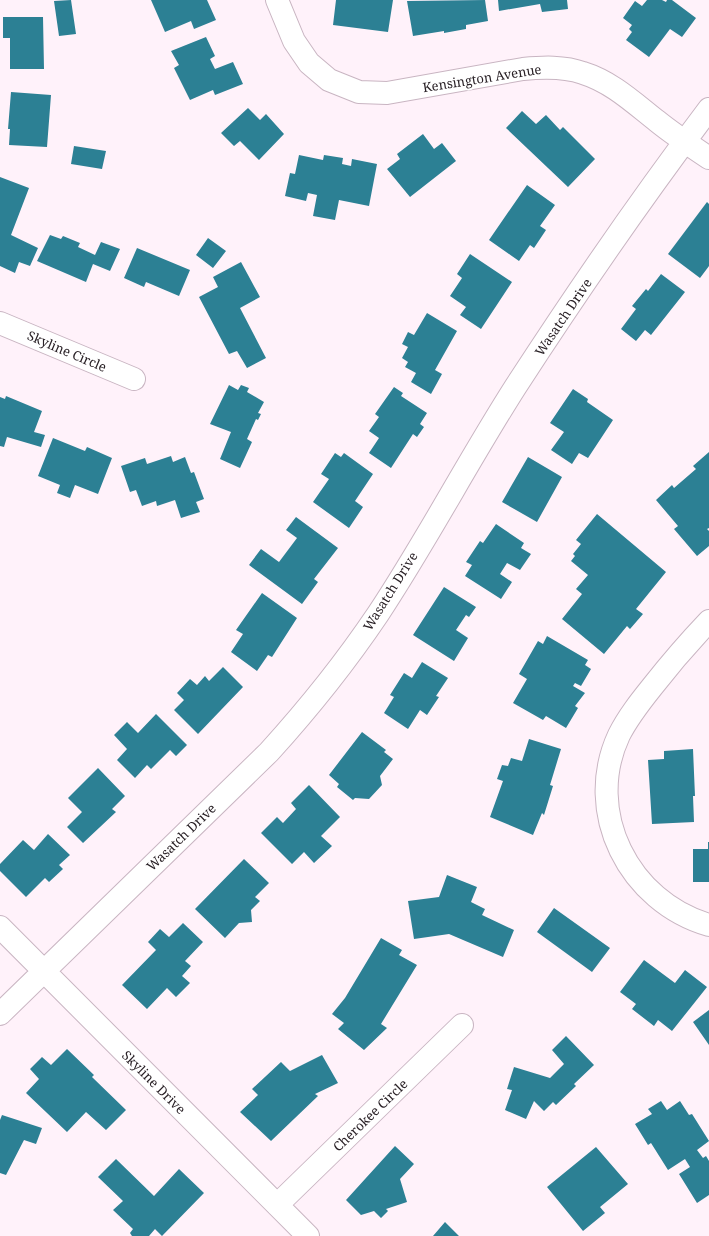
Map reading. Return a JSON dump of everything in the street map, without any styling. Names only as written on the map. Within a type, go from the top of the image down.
[{"type":"street","name":"Kensington Avenue","points":[[277,0],[294,41],[309,63],[329,80],[345,88],[359,92],[387,93],[523,69],[543,67],[562,68],[583,72],[601,80],[619,91],[709,158]]},
{"type":"street","name":"Wasatch Drive","points":[[0,1014],[42,971],[268,752],[300,718],[329,681],[378,614],[516,386],[599,264],[709,109]]},
{"type":"street","name":"Skyline Circle","points":[[0,323],[134,379]]},
{"type":"street","points":[[709,621],[678,654],[640,703],[620,734],[610,764],[607,797],[609,816],[614,835],[624,858],[639,880],[656,897],[676,912],[709,925]]},
{"type":"street","name":"Skyline Drive","points":[[0,927],[42,971],[308,1236]]},
{"type":"street","name":"Cherokee Circle","points":[[277,1205],[462,1025]]},
{"type":"building","points":[[71,0],[76,34],[59,36],[54,1]]},
{"type":"building","points":[[151,0],[207,0],[216,20],[194,29],[191,21],[165,32]]},
{"type":"building","points":[[336,0],[393,0],[388,32],[333,25]]},
{"type":"building","points":[[485,0],[488,21],[466,25],[466,29],[413,36],[407,1]]},
{"type":"building","points":[[498,0],[567,0],[568,9],[542,12],[540,4],[499,11]]},
{"type":"building","points":[[647,0],[662,0],[666,2],[667,0],[672,0],[696,18],[682,37],[670,29],[649,57],[626,40],[632,32],[629,29],[632,25],[623,18],[635,1],[642,6]]},
{"type":"building","points":[[3,17],[43,17],[44,69],[10,69],[10,38],[3,38]]},
{"type":"building","points":[[206,37],[215,56],[210,59],[215,69],[233,62],[243,84],[215,95],[213,90],[190,100],[174,68],[179,65],[171,51]]},
{"type":"building","points":[[11,92],[51,95],[47,147],[9,145],[10,129],[8,129]]},
{"type":"building","points":[[248,108],[260,120],[266,114],[284,134],[259,160],[240,141],[234,146],[221,133]]},
{"type":"building","points":[[522,111],[536,124],[546,115],[560,130],[563,127],[595,159],[568,187],[506,128]]},
{"type":"building","points":[[423,134],[434,149],[442,143],[456,161],[410,197],[387,169],[400,159],[397,154]]},
{"type":"building","points":[[74,146],[106,151],[102,169],[71,164]]},
{"type":"building","points":[[299,155],[323,160],[324,155],[343,158],[342,164],[351,166],[352,159],[377,164],[369,206],[339,200],[335,220],[313,216],[317,195],[308,193],[306,201],[285,196],[290,173],[295,174]]},
{"type":"building","points":[[0,177],[29,188],[11,235],[38,248],[30,266],[19,262],[15,273],[0,266]]},
{"type":"building","points":[[527,185],[555,205],[540,226],[546,230],[534,248],[530,245],[519,261],[489,240]]},
{"type":"building","points":[[707,202],[709,204],[709,266],[700,278],[668,254]]},
{"type":"building","points":[[50,235],[61,239],[63,236],[80,243],[78,247],[95,255],[101,242],[120,249],[110,271],[93,264],[86,282],[37,261]]},
{"type":"building","points":[[208,238],[226,251],[213,268],[196,255]]},
{"type":"building","points":[[137,248],[190,270],[179,296],[146,282],[144,287],[124,278]]},
{"type":"building","points":[[470,254],[512,282],[481,329],[460,315],[466,307],[450,296],[462,278],[457,274]]},
{"type":"building","points":[[241,262],[260,297],[240,308],[266,358],[247,368],[237,351],[229,354],[199,297],[218,287],[213,277]]},
{"type":"building","points":[[661,274],[685,292],[651,335],[645,330],[636,341],[621,329],[636,309],[632,306],[646,289],[648,291]]},
{"type":"building","points":[[427,313],[457,331],[435,370],[442,374],[431,394],[411,382],[416,373],[405,367],[408,362],[402,358],[408,347],[402,344],[408,332],[414,335]]},
{"type":"building","points":[[229,385],[238,390],[241,385],[249,388],[247,392],[264,402],[258,413],[261,414],[258,420],[256,419],[247,439],[252,442],[240,468],[220,459],[231,432],[210,424]]},
{"type":"building","points":[[394,387],[403,393],[401,396],[427,413],[420,424],[424,427],[417,437],[413,434],[391,468],[369,453],[379,438],[369,431],[379,417],[375,414]]},
{"type":"building","points":[[573,389],[588,399],[587,402],[613,420],[588,458],[579,453],[572,464],[551,450],[564,432],[550,423]]},
{"type":"building","points":[[6,396],[42,411],[34,432],[45,435],[41,447],[7,437],[4,447],[0,446],[0,397],[5,399]]},
{"type":"building","points":[[53,438],[85,451],[87,447],[112,458],[98,494],[75,485],[70,498],[57,493],[60,485],[38,476]]},
{"type":"building","points":[[709,452],[709,528],[707,529],[709,531],[709,546],[697,556],[674,529],[678,526],[656,500],[672,485],[674,488],[696,469],[693,466]]},
{"type":"building","points":[[335,453],[341,457],[344,453],[373,474],[355,501],[363,507],[349,528],[313,502],[329,479],[321,474]]},
{"type":"building","points":[[171,456],[173,462],[185,457],[191,473],[194,472],[204,499],[196,502],[200,512],[181,518],[175,500],[157,506],[156,501],[142,506],[136,490],[130,492],[121,466],[145,458],[147,464]]},
{"type":"building","points":[[528,457],[562,477],[537,522],[502,502]]},
{"type":"building","points":[[597,514],[666,572],[636,609],[643,614],[630,629],[627,626],[604,654],[562,619],[582,594],[576,589],[588,575],[571,561],[575,556],[573,554],[581,544],[576,540]]},
{"type":"building","points":[[296,517],[338,548],[314,579],[318,582],[302,604],[249,565],[261,549],[279,562],[297,538],[286,530]]},
{"type":"building","points":[[496,524],[524,543],[521,548],[531,554],[520,570],[507,563],[500,574],[512,582],[501,599],[465,576],[472,565],[466,562],[480,541],[483,543]]},
{"type":"building","points":[[444,587],[476,607],[469,617],[466,615],[456,630],[468,638],[454,661],[413,635]]},
{"type":"building","points":[[262,593],[297,618],[272,657],[268,655],[257,671],[231,652],[243,634],[236,630]]},
{"type":"building","points":[[547,636],[588,660],[585,665],[591,669],[581,686],[575,683],[573,686],[585,693],[575,706],[578,708],[566,728],[546,716],[543,720],[513,703],[527,679],[519,674],[538,641],[543,644]]},
{"type":"building","points":[[422,662],[448,678],[436,696],[439,697],[427,715],[420,710],[408,729],[384,713],[394,697],[390,695],[404,673],[412,678]]},
{"type":"building","points":[[223,667],[243,687],[198,734],[174,710],[184,700],[177,693],[190,679],[197,685],[205,676],[209,681]]},
{"type":"building","points":[[156,714],[187,745],[176,756],[170,750],[151,769],[147,765],[135,778],[117,760],[127,749],[114,735],[127,722],[138,733]]},
{"type":"building","points":[[362,732],[386,750],[384,752],[393,759],[380,776],[382,785],[369,799],[355,798],[353,800],[337,787],[339,784],[329,775]]},
{"type":"building","points":[[529,739],[561,749],[550,785],[553,786],[544,815],[542,813],[533,835],[490,817],[503,781],[497,779],[502,765],[508,766],[511,758],[522,761]]},
{"type":"building","points":[[693,749],[695,796],[693,796],[694,822],[652,824],[648,760],[664,759],[664,751]]},
{"type":"building","points":[[98,768],[125,796],[112,809],[116,812],[83,843],[67,827],[82,812],[68,798]]},
{"type":"building","points":[[309,785],[340,817],[321,836],[332,846],[314,863],[304,852],[292,864],[261,833],[277,817],[283,823],[296,809],[291,803]]},
{"type":"building","points":[[48,834],[70,855],[59,865],[63,869],[49,882],[45,878],[26,897],[0,871],[0,864],[23,840],[34,850]]},
{"type":"building","points":[[708,842],[709,882],[693,882],[693,849],[708,849]]},
{"type":"building","points":[[244,859],[269,883],[255,897],[260,901],[251,910],[252,922],[239,923],[225,938],[195,909]]},
{"type":"building","points":[[447,875],[477,887],[471,902],[485,909],[482,915],[514,930],[503,957],[449,934],[414,939],[408,901],[439,897]]},
{"type":"building","points":[[554,908],[610,948],[592,972],[537,932]]},
{"type":"building","points":[[183,923],[203,942],[185,961],[191,966],[182,976],[190,983],[176,997],[167,988],[147,1009],[122,985],[156,950],[148,942],[160,929],[169,937]]},
{"type":"building","points":[[381,938],[402,950],[399,955],[417,965],[381,1024],[387,1028],[364,1050],[338,1029],[344,1023],[332,1014],[345,998]]},
{"type":"building","points":[[644,960],[675,983],[685,970],[707,987],[672,1031],[658,1020],[654,1026],[632,1009],[636,1004],[620,992]]},
{"type":"building","points":[[709,1010],[709,1045],[693,1022]]},
{"type":"building","points":[[566,1036],[594,1065],[574,1084],[576,1086],[556,1105],[553,1102],[544,1111],[534,1101],[526,1119],[505,1110],[512,1090],[507,1089],[514,1067],[550,1078],[564,1064],[552,1050]]},
{"type":"building","points":[[67,1049],[94,1075],[92,1077],[126,1110],[106,1130],[86,1112],[67,1132],[26,1093],[39,1079],[30,1069],[42,1057],[51,1065]]},
{"type":"building","points":[[322,1055],[338,1083],[315,1094],[318,1096],[271,1141],[240,1112],[258,1095],[252,1089],[281,1062],[290,1071]]},
{"type":"building","points":[[661,1101],[667,1110],[680,1101],[689,1115],[692,1114],[709,1141],[697,1150],[703,1158],[706,1156],[709,1161],[709,1195],[697,1203],[679,1174],[690,1167],[685,1159],[668,1170],[651,1143],[648,1145],[635,1124],[652,1114],[648,1109]]},
{"type":"building","points":[[2,1115],[42,1128],[36,1144],[24,1140],[6,1175],[0,1173],[0,1120]]},
{"type":"building","points":[[395,1146],[414,1164],[400,1179],[407,1202],[386,1209],[388,1211],[381,1218],[374,1211],[361,1215],[346,1200]]},
{"type":"building","points":[[596,1147],[628,1184],[600,1207],[605,1213],[583,1231],[547,1187]]},
{"type":"building","points":[[116,1159],[154,1196],[179,1169],[204,1193],[162,1236],[155,1229],[149,1236],[132,1236],[130,1233],[133,1229],[113,1210],[123,1201],[98,1177]]},
{"type":"building","points":[[445,1222],[459,1236],[433,1236]]}]
